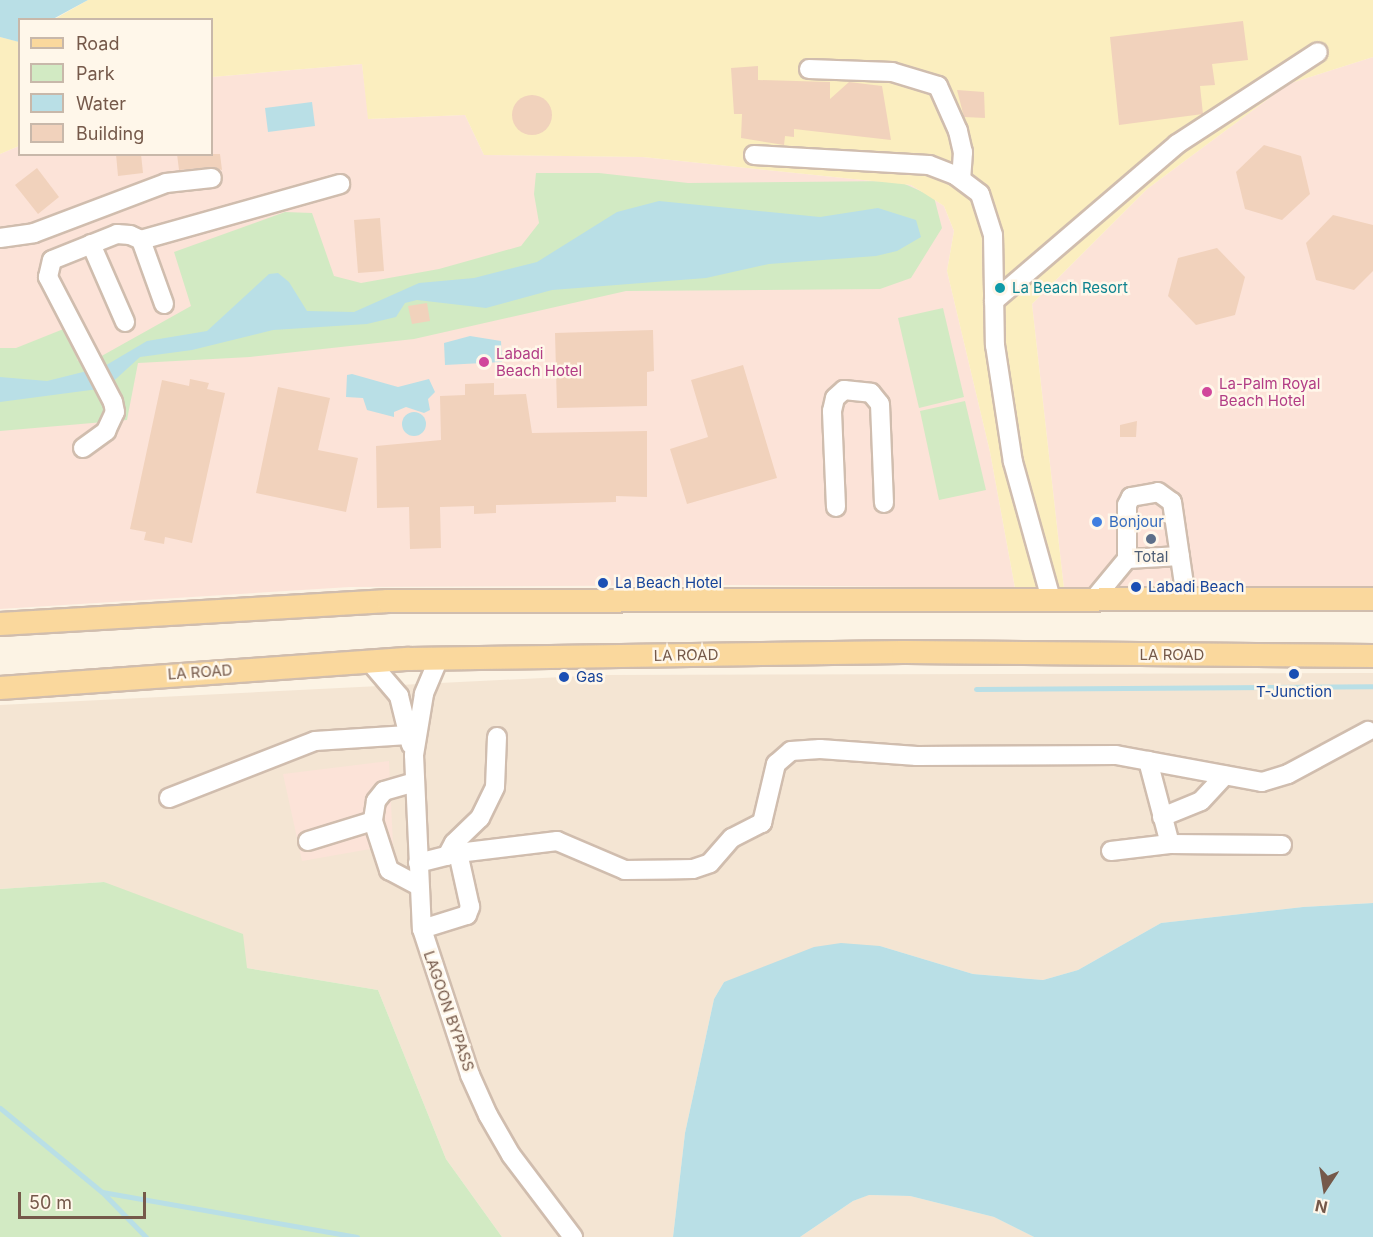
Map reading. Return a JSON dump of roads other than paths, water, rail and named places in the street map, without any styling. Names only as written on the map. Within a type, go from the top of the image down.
[{"type":"main road","points":[[0,624],[388,601],[1373,599]]},
{"type":"main road","name":"LA ROAD","points":[[0,688],[439,658],[903,652],[1373,656]]},
{"type":"street","points":[[994,301],[1177,144],[1318,52]]},
{"type":"street","points":[[809,69],[892,72],[938,86],[958,130],[963,152],[961,179]]},
{"type":"street","points":[[754,155],[929,165],[961,179],[980,194],[993,235],[995,345],[1013,462],[1051,599]]},
{"type":"street","points":[[0,238],[34,233],[166,183],[212,178]]},
{"type":"street","points":[[83,448],[100,437],[115,412],[110,393],[88,356],[47,269],[52,260],[117,234],[141,240],[340,184]]},
{"type":"street","points":[[141,240],[164,304]]},
{"type":"street","points":[[91,244],[125,322]]},
{"type":"street","points":[[836,507],[832,411],[835,399],[844,390],[871,393],[880,404],[884,503]]},
{"type":"street","points":[[1094,599],[1127,559],[1127,505],[1137,495],[1158,492],[1172,502],[1186,598]]},
{"type":"street","points":[[1127,559],[1180,556]]},
{"type":"street","name":"LAGOON BYPASS","points":[[439,658],[424,694],[414,755],[422,929],[466,1064],[488,1115],[511,1155],[573,1237]]},
{"type":"street","name":"LAGOON BYPASS","points":[[370,662],[394,686],[414,755]]},
{"type":"street","points":[[418,863],[452,855],[557,841],[625,870],[693,869],[710,863],[732,838],[762,823],[776,765],[791,751],[820,749],[917,756],[1116,755],[1262,782],[1368,731]]},
{"type":"street","points":[[169,798],[315,741],[408,735]]},
{"type":"street","points":[[422,929],[467,915],[470,907],[452,855],[454,843],[480,818],[495,787],[497,736]]},
{"type":"street","points":[[1148,761],[1170,844]]},
{"type":"street","points":[[1162,817],[1201,801],[1225,775]]},
{"type":"street","points":[[415,782],[384,791],[376,801],[374,821],[389,870],[419,885]]},
{"type":"street","points":[[308,841],[374,821]]},
{"type":"street","points":[[1111,851],[1170,844],[1282,844]]},
{"type":"water","points":[[0,0],[88,0],[55,18],[18,18],[18,42],[0,37]]},
{"type":"water","points":[[312,102],[315,126],[268,132],[265,108]]},
{"type":"water","points":[[659,201],[820,217],[878,208],[916,220],[921,237],[897,251],[876,256],[769,264],[706,278],[552,290],[486,308],[417,300],[405,303],[396,317],[367,324],[273,330],[192,350],[140,357],[106,388],[0,402],[0,377],[47,381],[103,367],[147,341],[207,331],[269,274],[278,273],[289,282],[307,311],[354,312],[419,283],[474,278],[537,262],[617,212]]},
{"type":"water","points":[[470,336],[501,341],[502,362],[445,365],[444,343]]},
{"type":"water","points":[[352,374],[398,387],[429,379],[435,392],[428,399],[430,410],[424,413],[406,407],[394,412],[394,417],[367,410],[363,398],[346,397],[347,375]]},
{"type":"water","points":[[414,412],[419,413],[425,419],[425,429],[419,435],[414,436],[409,435],[403,429],[402,424],[403,419],[409,413]]},
{"type":"water","points":[[1373,903],[1373,1237],[1034,1237],[994,1217],[910,1196],[869,1195],[853,1201],[800,1237],[673,1237],[685,1133],[714,999],[724,982],[814,947],[841,943],[880,946],[973,974],[1043,980],[1078,970],[1161,923],[1303,907]]},
{"type":"waterway","points":[[976,689],[1373,686]]},
{"type":"waterway","points":[[0,1108],[102,1192],[357,1237]]},
{"type":"waterway","points":[[103,1193],[146,1237]]},
{"type":"place","name":"La Beach Resort","points":[[1000,288]]},
{"type":"place","name":"Labadi Beach Hotel","points":[[484,362]]},
{"type":"place","name":"La-Palm Royal Beach Hotel","points":[[1207,392]]},
{"type":"place","name":"Bonjour","points":[[1097,522]]},
{"type":"place","name":"Total","points":[[1151,539]]},
{"type":"place","name":"La Beach Hotel","points":[[603,583]]},
{"type":"place","name":"Labadi Beach","points":[[1136,587]]},
{"type":"place","name":"T-Junction","points":[[1294,674]]},
{"type":"place","name":"Gas","points":[[564,677]]}]
